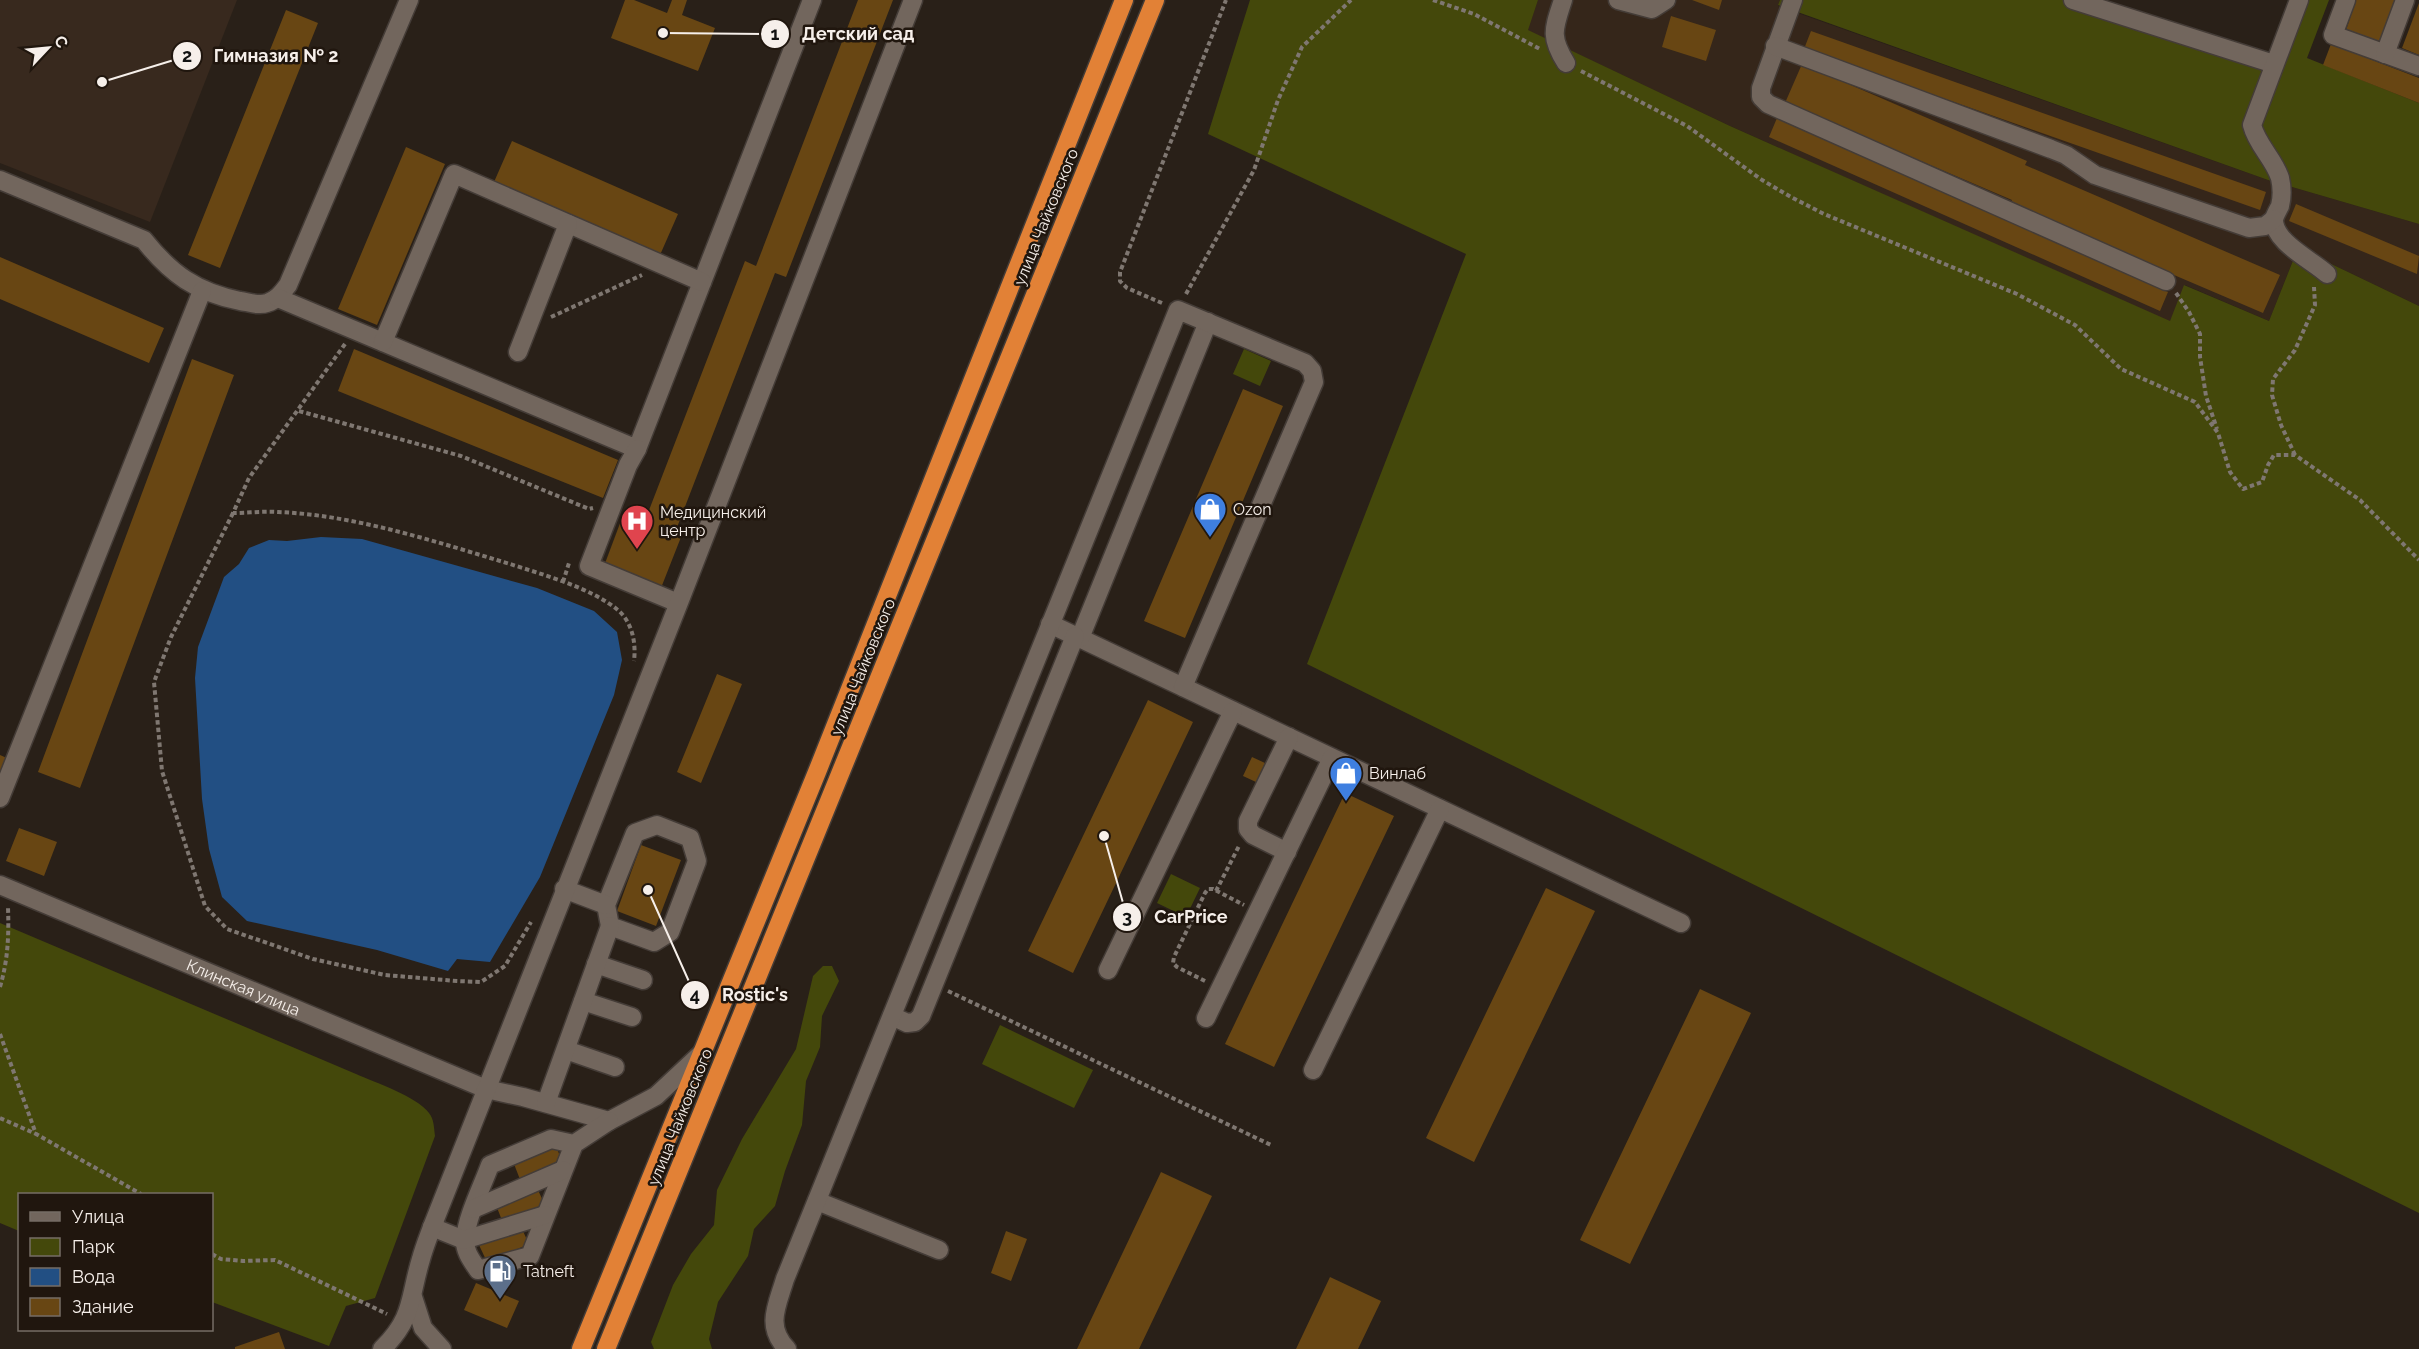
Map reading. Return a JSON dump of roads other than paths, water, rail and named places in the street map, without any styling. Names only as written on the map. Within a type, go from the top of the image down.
[{"type":"highway","name":"улица Чайковского","points":[[581,1349],[861,663],[1124,0]]},
{"type":"highway","name":"улица Чайковского","points":[[606,1349],[1155,0]]},
{"type":"street","points":[[0,180],[144,240],[158,258],[202,291],[252,303],[266,304],[278,298],[288,285],[408,0]]},
{"type":"street","points":[[678,603],[590,566],[813,0]]},
{"type":"street","points":[[382,1349],[396,1335],[404,1322],[413,1297],[420,1260],[432,1227],[913,0]]},
{"type":"street","points":[[1563,0],[1554,27],[1553,39],[1566,63]]},
{"type":"street","points":[[1618,0],[1652,9],[1666,0]]},
{"type":"street","points":[[1793,0],[1761,88],[1761,97],[1768,104],[2166,281]]},
{"type":"street","points":[[2073,0],[2274,64]]},
{"type":"street","points":[[1775,46],[2051,148],[2066,155],[2095,175],[2238,225],[2254,228],[2265,226],[2274,219],[2281,203],[2280,178],[2254,136],[2252,125],[2299,0]]},
{"type":"street","points":[[2346,0],[2333,35],[2419,66]]},
{"type":"street","points":[[2385,54],[2405,0]]},
{"type":"street","points":[[383,342],[454,174],[702,282]]},
{"type":"street","points":[[2274,219],[2278,234],[2283,240],[2313,260],[2327,274]]},
{"type":"street","points":[[518,352],[568,224]]},
{"type":"street","points":[[0,798],[202,291]]},
{"type":"street","points":[[278,298],[637,449]]},
{"type":"street","points":[[787,1349],[776,1334],[773,1320],[785,1280],[1178,310],[1305,363],[1312,371],[1314,382],[1183,687]]},
{"type":"street","points":[[892,1016],[907,1023],[915,1022],[921,1016],[1208,322]]},
{"type":"street","points":[[1050,624],[1680,923]]},
{"type":"street","points":[[1107,970],[1233,711]]},
{"type":"street","points":[[1287,852],[1254,835],[1248,829],[1248,821],[1289,737]]},
{"type":"street","points":[[1206,1018],[1332,758]]},
{"type":"street","points":[[1313,1070],[1440,808]]},
{"type":"street","points":[[546,1103],[610,926],[606,905],[635,833],[657,825],[690,838],[697,861],[670,932],[654,942],[610,926]]},
{"type":"street","name":"Клинская улица","points":[[4,886],[486,1089],[609,1121]]},
{"type":"street","points":[[564,889],[606,905]]},
{"type":"street","points":[[596,964],[643,980]]},
{"type":"street","points":[[583,1001],[632,1017]]},
{"type":"street","points":[[566,1050],[615,1067]]},
{"type":"street","points":[[574,1144],[551,1139],[490,1165],[464,1240],[468,1257],[478,1270],[530,1256],[574,1144],[609,1121],[656,1096],[703,1052]]},
{"type":"street","points":[[473,1209],[563,1170]]},
{"type":"street","points":[[817,1201],[939,1250]]},
{"type":"street","points":[[432,1227],[464,1240],[545,1215]]},
{"type":"street","points":[[413,1297],[423,1328],[442,1349]]},
{"type":"water","points":[[321,537],[362,539],[537,588],[594,611],[617,632],[622,660],[614,695],[540,877],[490,962],[457,959],[448,971],[377,950],[247,921],[222,897],[209,849],[202,799],[195,678],[198,647],[224,577],[239,564],[249,548],[269,540],[287,541]]},
{"type":"place","name":"Детский сад","points":[[663,33]]},
{"type":"place","name":"Гимназия № 2","points":[[102,82]]},
{"type":"place","name":"Ozon","points":[[1210,538]]},
{"type":"place","name":"Медицинский центр","points":[[637,550]]},
{"type":"place","name":"Винлаб","points":[[1346,802]]},
{"type":"place","name":"CarPrice","points":[[1104,836]]},
{"type":"place","name":"Rostic's","points":[[648,890]]},
{"type":"place","name":"Tatneft","points":[[500,1300]]}]
